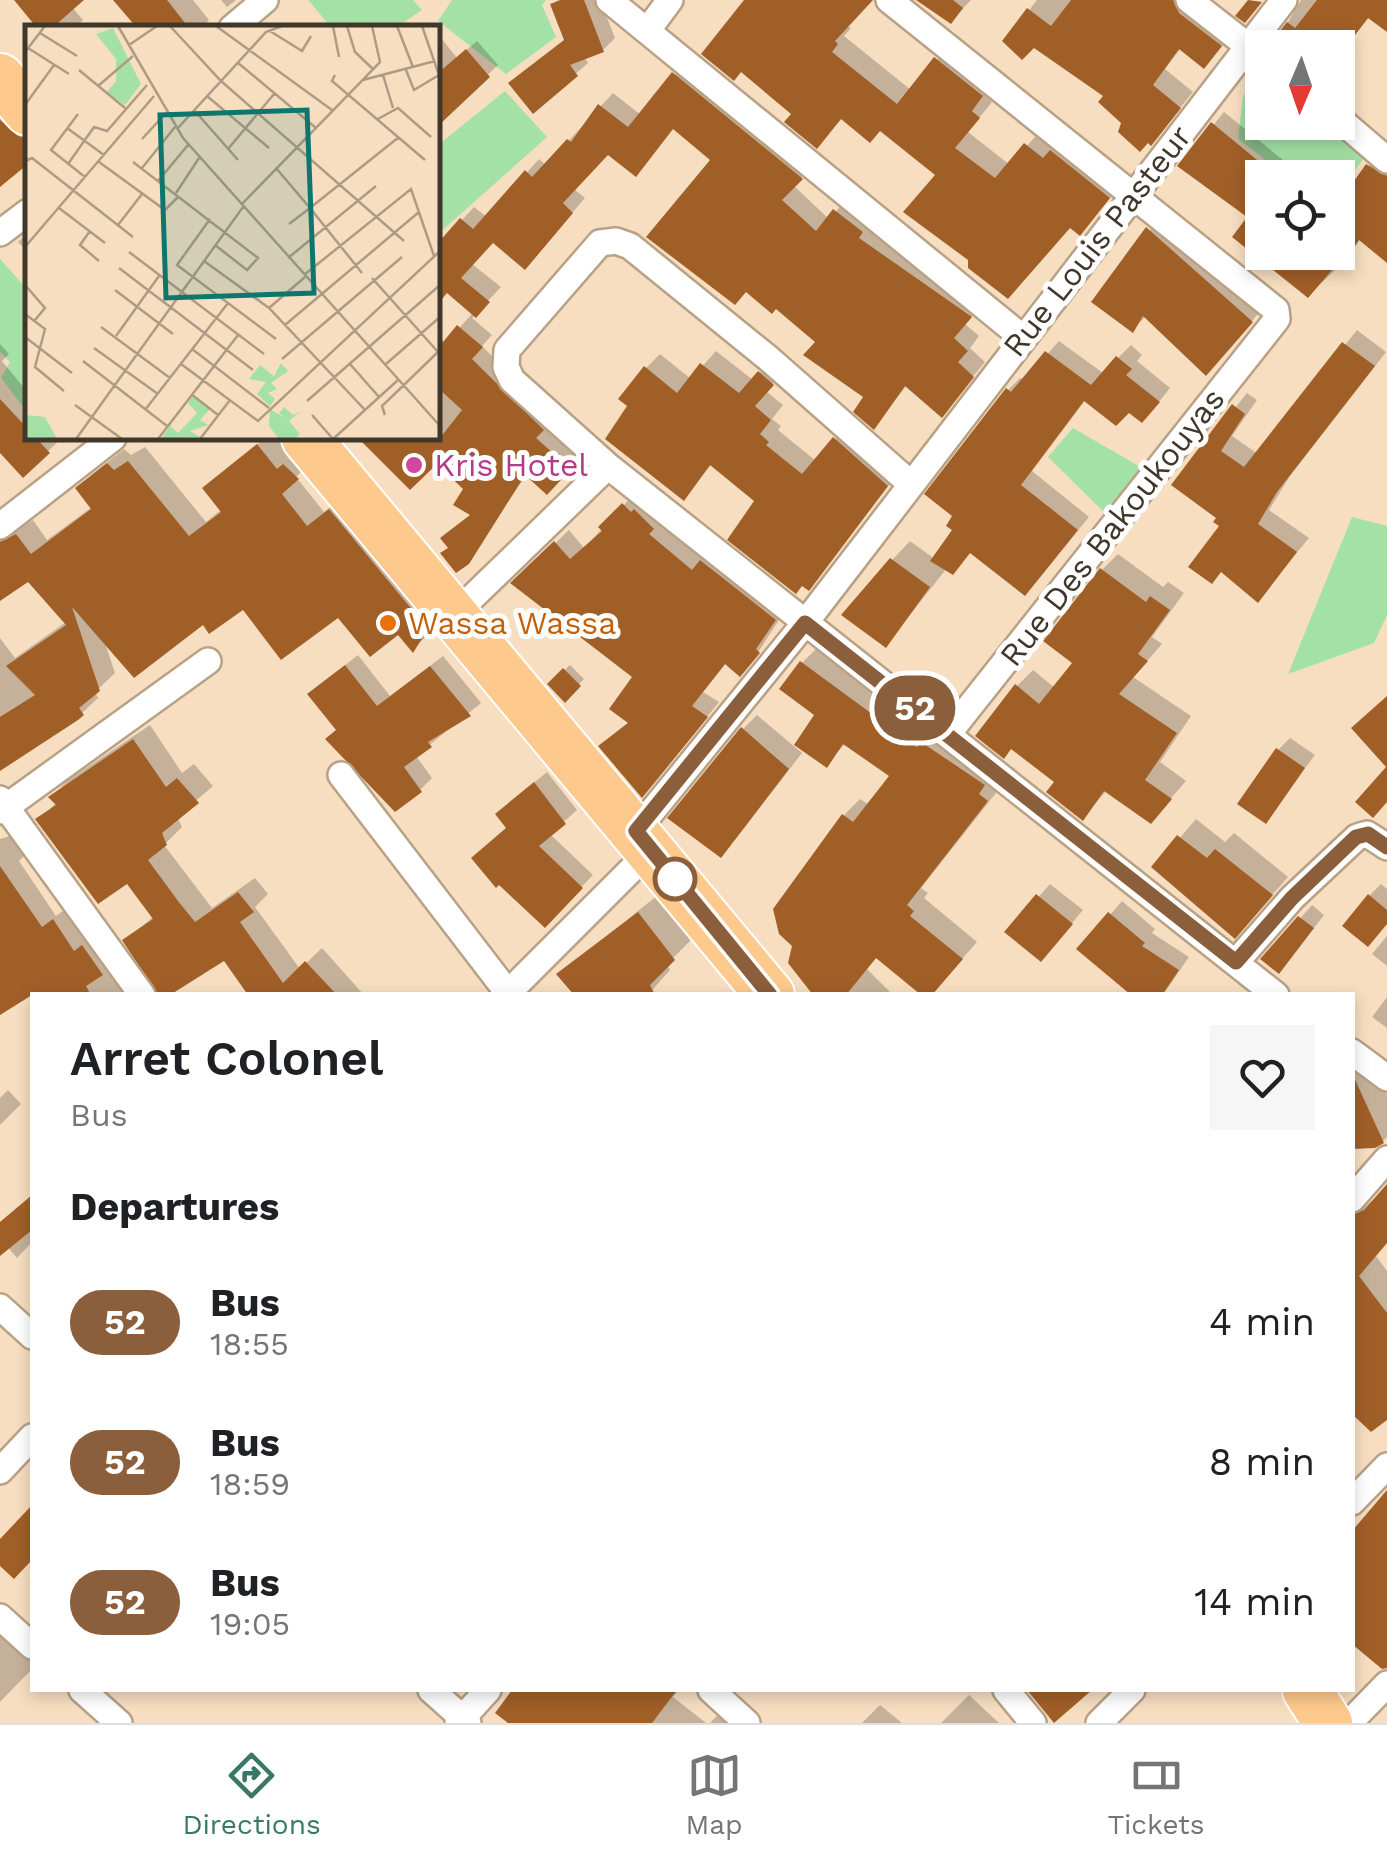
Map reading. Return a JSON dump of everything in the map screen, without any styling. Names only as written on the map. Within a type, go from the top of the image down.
[{"type":"highway","points":[[0,78],[25,107]]},
{"type":"highway","points":[[308,440],[768,992]]},
{"type":"highway","points":[[1309,1692],[1328,1723]]},
{"type":"street","points":[[236,25],[265,0]]},
{"type":"street","points":[[608,0],[1023,338]]},
{"type":"street","points":[[646,31],[670,0]]},
{"type":"street","points":[[889,0],[1135,193]]},
{"type":"street","points":[[1189,0],[1245,43]]},
{"type":"street","name":"Rue Louis Pasteur","points":[[1267,30],[1284,0]]},
{"type":"street","name":"Rue Louis Pasteur","points":[[643,840],[1135,193],[1245,63]]},
{"type":"street","points":[[1355,133],[1387,160]]},
{"type":"street","name":"Rue Des Bakoukouyas","points":[[948,734],[1277,319],[1276,310],[1135,193]]},
{"type":"street","points":[[0,233],[25,214]]},
{"type":"street","points":[[912,484],[768,358],[630,246],[616,241],[600,243],[508,350],[506,367],[512,380],[608,466],[1236,962],[1266,992]]},
{"type":"street","points":[[0,526],[110,440]]},
{"type":"street","points":[[454,616],[608,466]]},
{"type":"street","points":[[140,992],[2,806],[208,661]]},
{"type":"street","points":[[341,775],[505,992]]},
{"type":"street","points":[[1236,962],[1292,898],[1356,837],[1368,834],[1387,847]]},
{"type":"street","points":[[509,992],[643,840]]},
{"type":"street","points":[[1355,1054],[1387,1078]]},
{"type":"street","points":[[1355,1196],[1387,1160]]},
{"type":"street","points":[[0,1307],[30,1334]]},
{"type":"street","points":[[0,1471],[30,1440]]},
{"type":"street","points":[[1355,1499],[1387,1466]]},
{"type":"street","points":[[0,1617],[30,1644]]},
{"type":"street","points":[[1349,1723],[1387,1684]]},
{"type":"street","points":[[84,1692],[119,1723]]},
{"type":"street","points":[[433,1692],[463,1721],[486,1692]]},
{"type":"street","points":[[713,1692],[748,1723]]},
{"type":"street","points":[[1008,1692],[1033,1723]]},
{"type":"street","points":[[1099,1723],[1130,1692]]},
{"type":"green space","points":[[308,0],[413,0],[422,10],[400,25],[329,25]]},
{"type":"green space","points":[[452,0],[546,0],[542,5],[556,37],[506,74],[438,21]]},
{"type":"green space","points":[[505,91],[547,137],[440,232],[440,143]]},
{"type":"green space","points":[[1243,96],[1245,140],[1350,140],[1367,154],[1355,170],[1355,160],[1266,160],[1238,139]]},
{"type":"green space","points":[[0,259],[25,287],[25,409],[1,378],[10,362],[0,352]]},
{"type":"green space","points":[[1073,428],[1149,472],[1110,518],[1048,457]]},
{"type":"green space","points":[[1352,517],[1387,526],[1387,615],[1374,643],[1288,674]]},
{"type":"building","points":[[14,0],[84,0],[55,25],[35,25]]},
{"type":"building","points":[[113,0],[167,0],[187,25],[134,25]]},
{"type":"building","points":[[584,0],[604,52],[570,65],[578,76],[533,114],[508,83],[564,40],[550,4]]},
{"type":"building","points":[[744,0],[873,0],[835,41],[838,44],[832,52],[897,104],[934,57],[983,96],[972,111],[980,118],[955,148],[995,178],[1024,143],[1043,158],[1050,150],[1110,198],[1080,236],[1070,228],[1008,299],[968,268],[968,260],[903,212],[935,175],[880,131],[870,143],[841,119],[817,149],[784,122],[791,114],[741,72],[734,81],[701,54]]},
{"type":"building","points":[[916,0],[953,0],[963,8],[951,24]]},
{"type":"building","points":[[1071,0],[1173,0],[1179,13],[1222,46],[1204,69],[1179,49],[1153,85],[1181,108],[1151,146],[1148,143],[1140,152],[1118,132],[1121,123],[1098,102],[1103,96],[1034,48],[1022,60],[1002,41],[1027,8],[1051,26]]},
{"type":"building","points":[[1248,0],[1262,2],[1245,23],[1235,16]]},
{"type":"building","points":[[1317,0],[1387,0],[1387,32],[1368,18],[1355,35],[1355,30],[1281,30],[1287,22],[1295,28]]},
{"type":"building","points":[[466,49],[490,77],[440,124],[440,71]]},
{"type":"building","points":[[672,72],[803,179],[782,200],[816,231],[833,209],[863,232],[859,238],[972,317],[954,338],[968,351],[958,362],[974,377],[942,418],[905,386],[874,430],[853,412],[863,397],[803,355],[815,342],[776,309],[772,314],[746,292],[735,305],[646,237],[710,160],[673,129],[636,177],[608,155],[563,203],[573,213],[525,270],[493,243],[461,278],[490,302],[476,318],[447,293],[440,302],[440,241],[460,218],[473,229],[525,170],[532,177],[567,139],[571,142],[598,104],[628,127]]},
{"type":"building","points":[[0,120],[25,137],[25,166],[0,187]]},
{"type":"building","points":[[1211,122],[1257,160],[1245,160],[1245,216],[1177,166]]},
{"type":"building","points":[[1366,164],[1387,176],[1387,263],[1359,240],[1355,246],[1355,180]]},
{"type":"building","points":[[1245,220],[1245,247],[1232,237]]},
{"type":"building","points":[[1146,227],[1253,322],[1206,376],[1143,316],[1133,333],[1091,302]]},
{"type":"building","points":[[1273,270],[1332,270],[1308,298]]},
{"type":"building","points":[[457,325],[483,347],[472,359],[544,430],[536,438],[571,469],[547,495],[525,475],[469,564],[456,573],[440,553],[448,548],[440,538],[470,515],[453,505],[463,489],[437,464],[410,490],[360,440],[440,440],[462,410],[440,390],[440,346]]},
{"type":"building","points":[[1342,342],[1375,366],[1277,492],[1258,524],[1297,552],[1258,603],[1221,572],[1212,584],[1188,567],[1219,526],[1213,522],[1216,518],[1171,485],[1232,404],[1245,414],[1221,451],[1244,467]]},
{"type":"building","points":[[1045,351],[1091,385],[1116,356],[1132,369],[1126,375],[1160,402],[1142,423],[1129,413],[1116,426],[1084,401],[1021,485],[1078,530],[1025,596],[970,553],[953,575],[930,561],[952,530],[946,526],[952,516],[924,494],[1006,388],[1011,392]]},
{"type":"building","points":[[700,363],[739,393],[758,371],[774,385],[755,406],[771,420],[760,434],[769,442],[766,445],[802,474],[833,437],[888,486],[809,591],[802,586],[796,594],[727,540],[754,501],[710,465],[684,501],[605,439],[627,406],[618,399],[644,366],[677,393]]},
{"type":"building","points":[[0,399],[25,426],[25,440],[38,440],[50,453],[23,478],[0,453]]},
{"type":"building","points":[[257,444],[277,469],[283,464],[299,479],[282,494],[307,526],[329,509],[428,629],[413,653],[398,635],[370,657],[338,618],[281,660],[243,610],[209,634],[203,625],[134,678],[72,607],[100,691],[79,708],[84,715],[78,720],[0,771],[0,717],[35,695],[6,666],[66,625],[28,582],[0,601],[0,542],[16,534],[31,554],[91,509],[75,488],[107,463],[114,470],[128,461],[189,536],[221,512],[202,488]]},
{"type":"building","points":[[622,503],[631,512],[634,509],[654,529],[649,534],[692,570],[700,560],[776,620],[756,649],[760,653],[740,677],[725,664],[692,706],[708,717],[642,798],[598,746],[628,723],[609,709],[632,677],[510,583],[554,541],[570,559],[602,531],[598,527]]},
{"type":"building","points":[[890,558],[930,587],[886,648],[841,615]]},
{"type":"building","points":[[1100,568],[1146,602],[1150,596],[1170,610],[1138,654],[1148,661],[1119,694],[1177,733],[1145,780],[1172,799],[1151,824],[1104,791],[1083,821],[1046,792],[1054,782],[1011,749],[1004,759],[975,736],[1015,684],[1039,704],[1072,663],[1043,641]]},
{"type":"building","points":[[800,661],[917,747],[921,742],[985,785],[979,794],[988,801],[907,905],[914,911],[910,916],[963,959],[935,992],[917,992],[876,958],[848,992],[811,992],[788,963],[792,946],[779,934],[773,909],[842,814],[853,822],[889,776],[843,744],[827,768],[794,745],[814,715],[779,689]]},
{"type":"building","points":[[345,665],[377,706],[430,666],[471,716],[428,742],[432,747],[404,767],[422,792],[395,812],[325,739],[336,730],[307,694]]},
{"type":"building","points":[[563,668],[581,686],[565,703],[547,684]]},
{"type":"building","points":[[1387,696],[1387,802],[1373,818],[1355,802],[1386,767],[1351,728]]},
{"type":"building","points":[[741,727],[789,769],[721,858],[667,818]]},
{"type":"building","points":[[133,739],[166,787],[177,778],[199,803],[162,833],[167,845],[148,860],[178,901],[195,922],[238,892],[254,912],[240,922],[283,983],[305,961],[334,992],[246,992],[224,961],[175,992],[156,992],[122,940],[153,919],[127,884],[98,904],[35,819],[56,805],[48,797]]},
{"type":"building","points":[[1276,748],[1305,768],[1266,824],[1237,804]]},
{"type":"building","points":[[534,782],[566,824],[539,846],[583,888],[545,928],[499,885],[496,888],[471,858],[506,828],[495,814]]},
{"type":"building","points":[[1177,835],[1207,858],[1215,849],[1273,895],[1235,939],[1151,867]]},
{"type":"building","points":[[0,866],[42,927],[53,919],[74,951],[82,945],[103,975],[86,986],[89,992],[30,992],[30,996],[0,1015]]},
{"type":"building","points":[[1036,894],[1073,924],[1041,962],[1004,932]]},
{"type":"building","points":[[1368,894],[1387,910],[1387,924],[1368,947],[1342,926]]},
{"type":"building","points":[[638,912],[675,960],[650,985],[654,992],[571,992],[556,974]]},
{"type":"building","points":[[1108,912],[1145,943],[1142,946],[1179,970],[1164,992],[1127,992],[1076,949]]},
{"type":"building","points":[[1298,916],[1314,928],[1279,974],[1260,959]]},
{"type":"building","points":[[1355,1080],[1384,1143],[1375,1148],[1355,1149]]},
{"type":"building","points":[[1387,1184],[1387,1243],[1359,1276],[1387,1313],[1387,1420],[1371,1432],[1355,1417],[1355,1214],[1364,1210]]},
{"type":"building","points":[[30,1197],[30,1232],[0,1256],[0,1222]]},
{"type":"building","points":[[1387,1490],[1387,1668],[1382,1669],[1355,1646],[1355,1527]]},
{"type":"building","points":[[30,1507],[30,1562],[14,1579],[0,1566],[0,1539]]},
{"type":"building","points":[[511,1692],[675,1692],[652,1723],[508,1723],[495,1713]]},
{"type":"building","points":[[1029,1692],[1090,1692],[1054,1723]]},
{"type":"bus line","name":"52","points":[[768,992],[636,831],[805,623],[1236,962],[1292,898],[1356,837],[1368,834],[1387,847]]},
{"type":"place","name":"Kris Hotel","points":[[414,465]]},
{"type":"place","name":"Wassa Wassa","points":[[388,623]]}]
